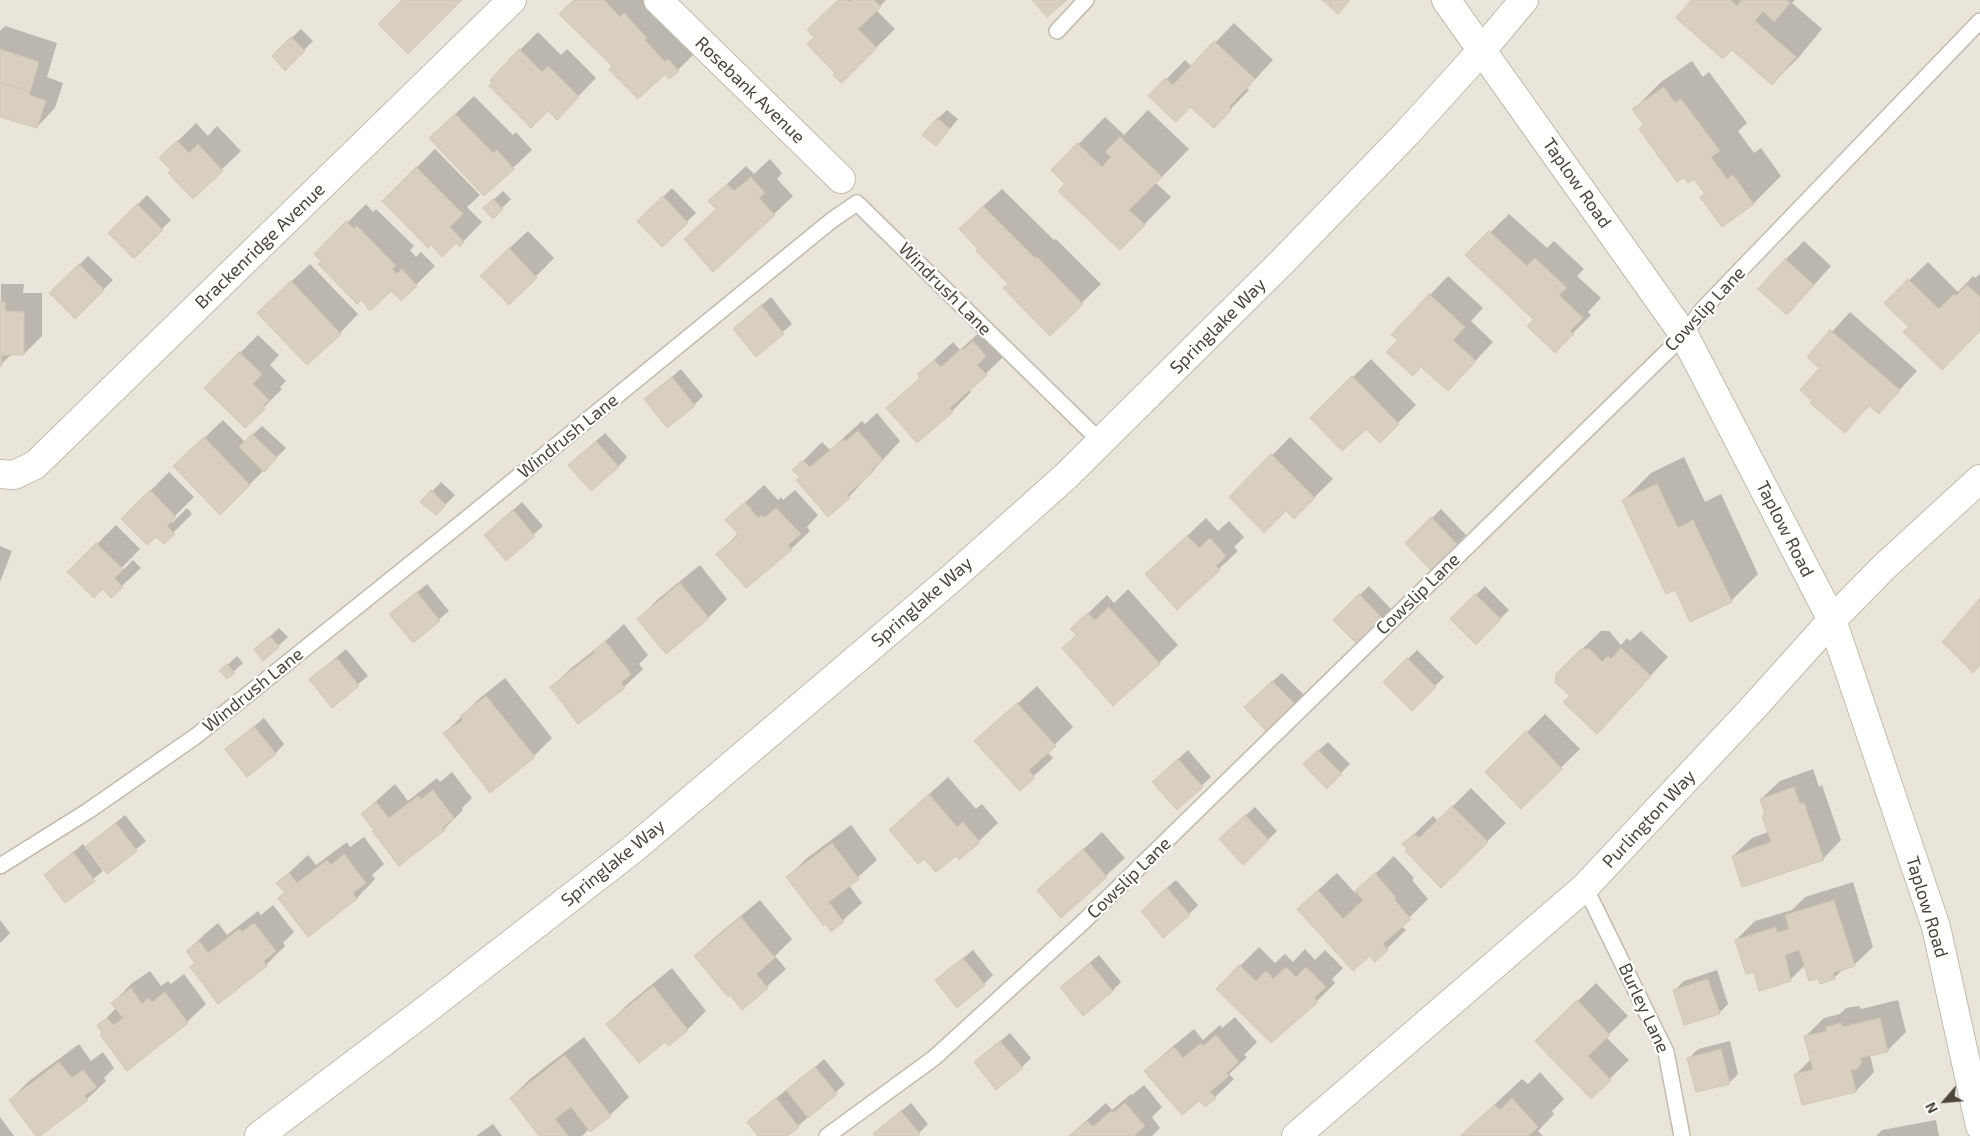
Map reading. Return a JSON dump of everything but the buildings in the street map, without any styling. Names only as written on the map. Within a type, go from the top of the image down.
[{"type":"street","name":"Brackenridge Avenue","points":[[0,474],[14,475],[35,466],[512,0]]},
{"type":"street","name":"Rosebank Avenue","points":[[658,0],[842,179]]},
{"type":"street","name":"Taplow Road","points":[[1446,0],[1684,334],[1832,620],[1936,927],[1980,1126]]},
{"type":"street","name":"Springlake Way","points":[[259,1136],[632,850],[952,577],[1065,477],[1283,261],[1407,133],[1524,0]]},
{"type":"street","name":"Purlington Way","points":[[1296,1136],[1586,887],[1832,620],[1884,567],[1980,479]]},
{"type":"lane","points":[[1057,31],[1086,0]]},
{"type":"lane","name":"Cowslip Lane","points":[[827,1136],[934,1058],[1082,923],[1684,334],[1702,310],[1980,21]]},
{"type":"lane","name":"Windrush Lane","points":[[0,866],[88,811],[196,736],[465,520],[832,220],[857,202],[1101,442]]},
{"type":"lane","name":"Burley Lane","points":[[1586,887],[1666,1052],[1682,1136]]},
{"type":"shaded area","points":[[0,0],[1980,0],[1980,1136],[0,1136]]}]
